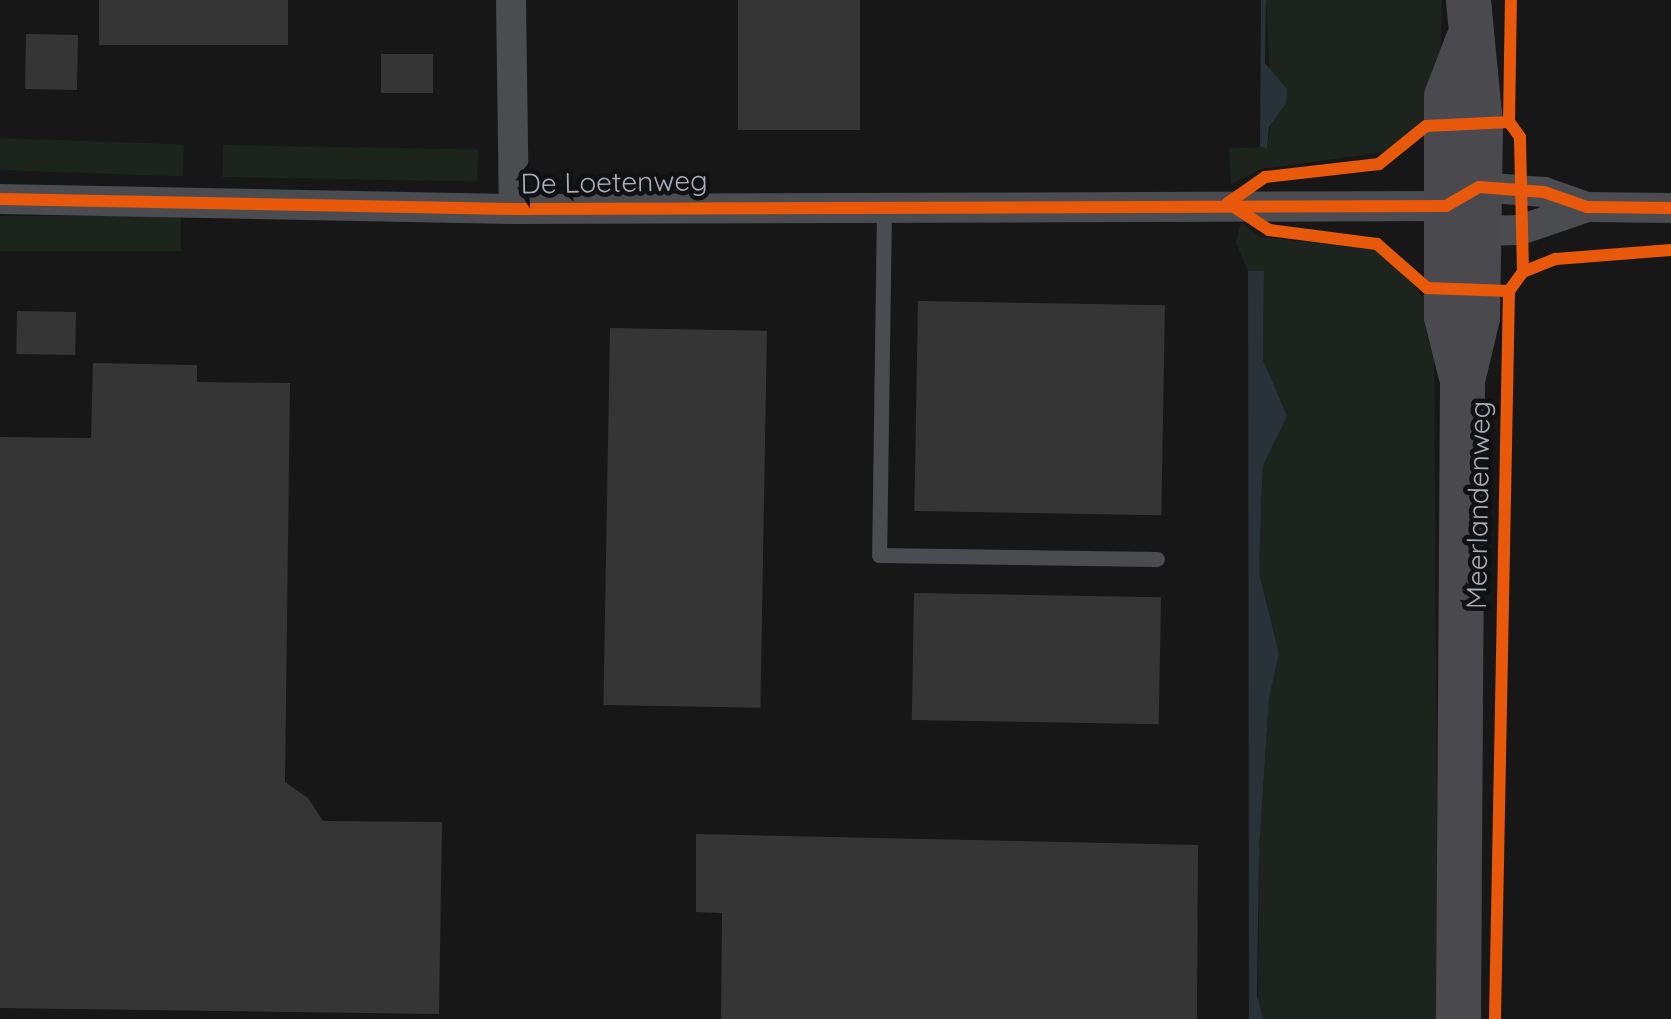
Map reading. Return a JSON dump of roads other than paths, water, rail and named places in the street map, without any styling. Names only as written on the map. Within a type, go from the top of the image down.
[{"type":"street","points":[[511,0],[514,208]]},
{"type":"street","name":"Meerlandenweg","points":[[1458,1019],[1462,380],[1446,316],[1468,208],[1446,96],[1468,20]]},
{"type":"street","name":"De Loetenweg","points":[[1468,208],[1544,192],[1587,207],[1671,208]]},
{"type":"street","name":"De Loetenweg","points":[[0,199],[514,208],[884,204],[1468,208],[1547,225],[1587,207]]},
{"type":"lane","points":[[884,204],[879,555],[1157,559]]}]
